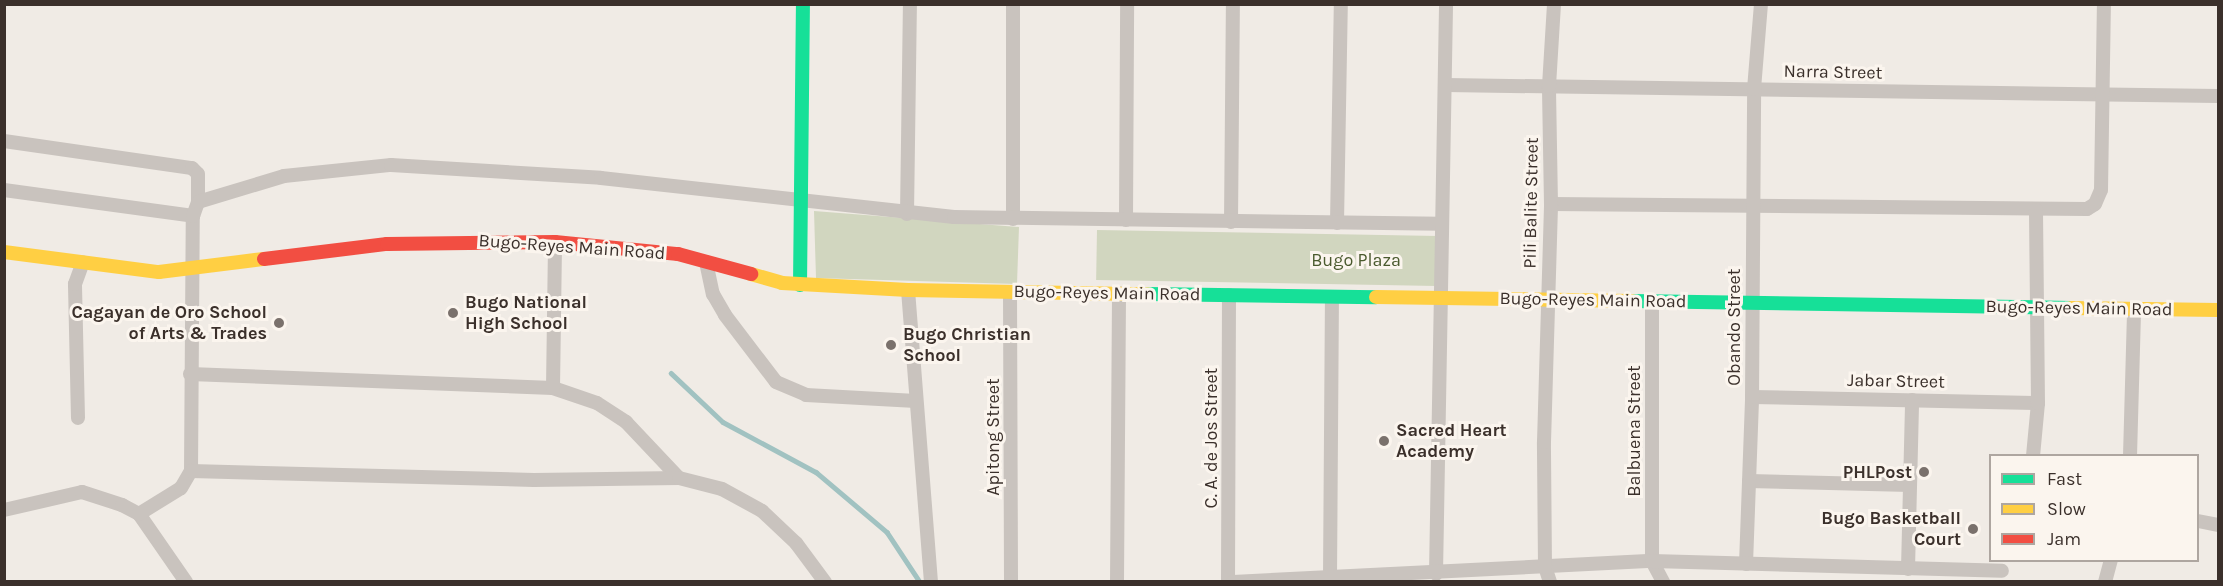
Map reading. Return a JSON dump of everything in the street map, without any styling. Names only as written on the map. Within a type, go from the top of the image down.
[{"type":"street","points":[[800,285],[803,4]]},
{"type":"street","points":[[907,214],[910,4]]},
{"type":"street","points":[[1013,219],[1014,4]]},
{"type":"street","points":[[1126,220],[1127,4]]},
{"type":"street","points":[[1231,222],[1233,4]]},
{"type":"street","points":[[1337,223],[1341,4]]},
{"type":"street","points":[[1436,574],[1440,224],[1446,85],[1446,4]]},
{"type":"street","name":"Pili Balite Street","points":[[1550,582],[1545,567],[1551,204],[1549,86],[1554,4]]},
{"type":"street","name":"Obando Street","points":[[1746,564],[1752,397],[1754,89],[1761,4]]},
{"type":"street","points":[[1551,204],[1752,204],[2037,210],[2087,208],[2100,197],[2104,94],[2104,4]]},
{"type":"street","name":"Narra Street","points":[[1446,85],[2218,96]]},
{"type":"street","points":[[4,141],[192,168],[198,174],[198,202],[193,216],[191,471],[181,488],[139,514]]},
{"type":"street","points":[[198,202],[284,176],[391,165],[601,178],[907,214],[1013,219],[1440,224]]},
{"type":"street","points":[[4,190],[193,216]]},
{"type":"street","points":[[2033,454],[2038,403],[2037,210]]},
{"type":"street","name":"Bugo-Reyes Main Road","points":[[4,252],[151,272],[387,244],[453,240],[555,242],[642,249],[706,262],[758,278],[800,285],[908,290],[1439,300],[1548,299],[2218,310]]},
{"type":"street","points":[[553,388],[555,242]]},
{"type":"street","points":[[78,418],[75,284],[83,262]]},
{"type":"street","points":[[706,262],[713,294],[724,315],[776,382],[786,389],[826,398],[916,401]]},
{"type":"street","points":[[908,290],[931,582]]},
{"type":"street","name":"Apitong Street","points":[[1010,292],[1011,582]]},
{"type":"street","points":[[1117,582],[1119,293]]},
{"type":"street","name":"C. A. de Jos Street","points":[[1228,582],[1229,295]]},
{"type":"street","points":[[1330,578],[1332,297]]},
{"type":"street","name":"Balbuena Street","points":[[1652,301],[1652,561]]},
{"type":"street","points":[[2130,454],[2134,309]]},
{"type":"street","points":[[190,374],[553,388],[597,403],[626,422],[679,478]]},
{"type":"street","name":"Jabar Street","points":[[1752,397],[2038,403]]},
{"type":"street","points":[[1908,569],[1912,400]]},
{"type":"street","points":[[191,471],[534,480],[679,478],[722,489],[762,511],[795,543],[825,582]]},
{"type":"street","points":[[1749,481],[1910,484]]},
{"type":"street","points":[[4,510],[81,492],[139,514],[186,582]]},
{"type":"street","points":[[2199,521],[2218,525]]},
{"type":"street","points":[[1233,582],[1436,574],[1652,561],[2002,571]]},
{"type":"street","points":[[1652,561],[1663,582]]},
{"type":"street","points":[[2104,582],[2111,562]]},
{"type":"green space","points":[[814,211],[1019,227],[1017,284],[816,278]]},
{"type":"green space","name":"Bugo Plaza","points":[[1097,230],[1438,236],[1437,286],[1096,280]]},
{"type":"waterway","points":[[671,373],[723,422],[816,472],[887,532],[920,582]]},
{"type":"traffic: fast","points":[[800,285],[803,4]]},
{"type":"traffic: fast","points":[[1148,294],[1376,297]]},
{"type":"traffic: fast","points":[[1632,301],[2071,308]]},
{"type":"traffic: slow","points":[[4,252],[159,272],[264,259]]},
{"type":"traffic: slow","points":[[751,274],[782,283],[908,290],[1148,294]]},
{"type":"traffic: slow","points":[[1376,297],[1632,301]]},
{"type":"traffic: slow","points":[[2071,308],[2218,310]]},
{"type":"traffic: jam","points":[[264,259],[387,244],[555,242],[678,254],[751,274]]},
{"type":"place","name":"Bugo National High School","points":[[453,313]]},
{"type":"place","name":"Cagayan de Oro School of Arts & Trades","points":[[279,323]]},
{"type":"place","name":"Bugo Christian School","points":[[891,345]]},
{"type":"place","name":"Sacred Heart Academy","points":[[1384,441]]},
{"type":"place","name":"PHLPost","points":[[1924,472]]},
{"type":"place","name":"Bugo Basketball Court","points":[[1973,529]]}]
